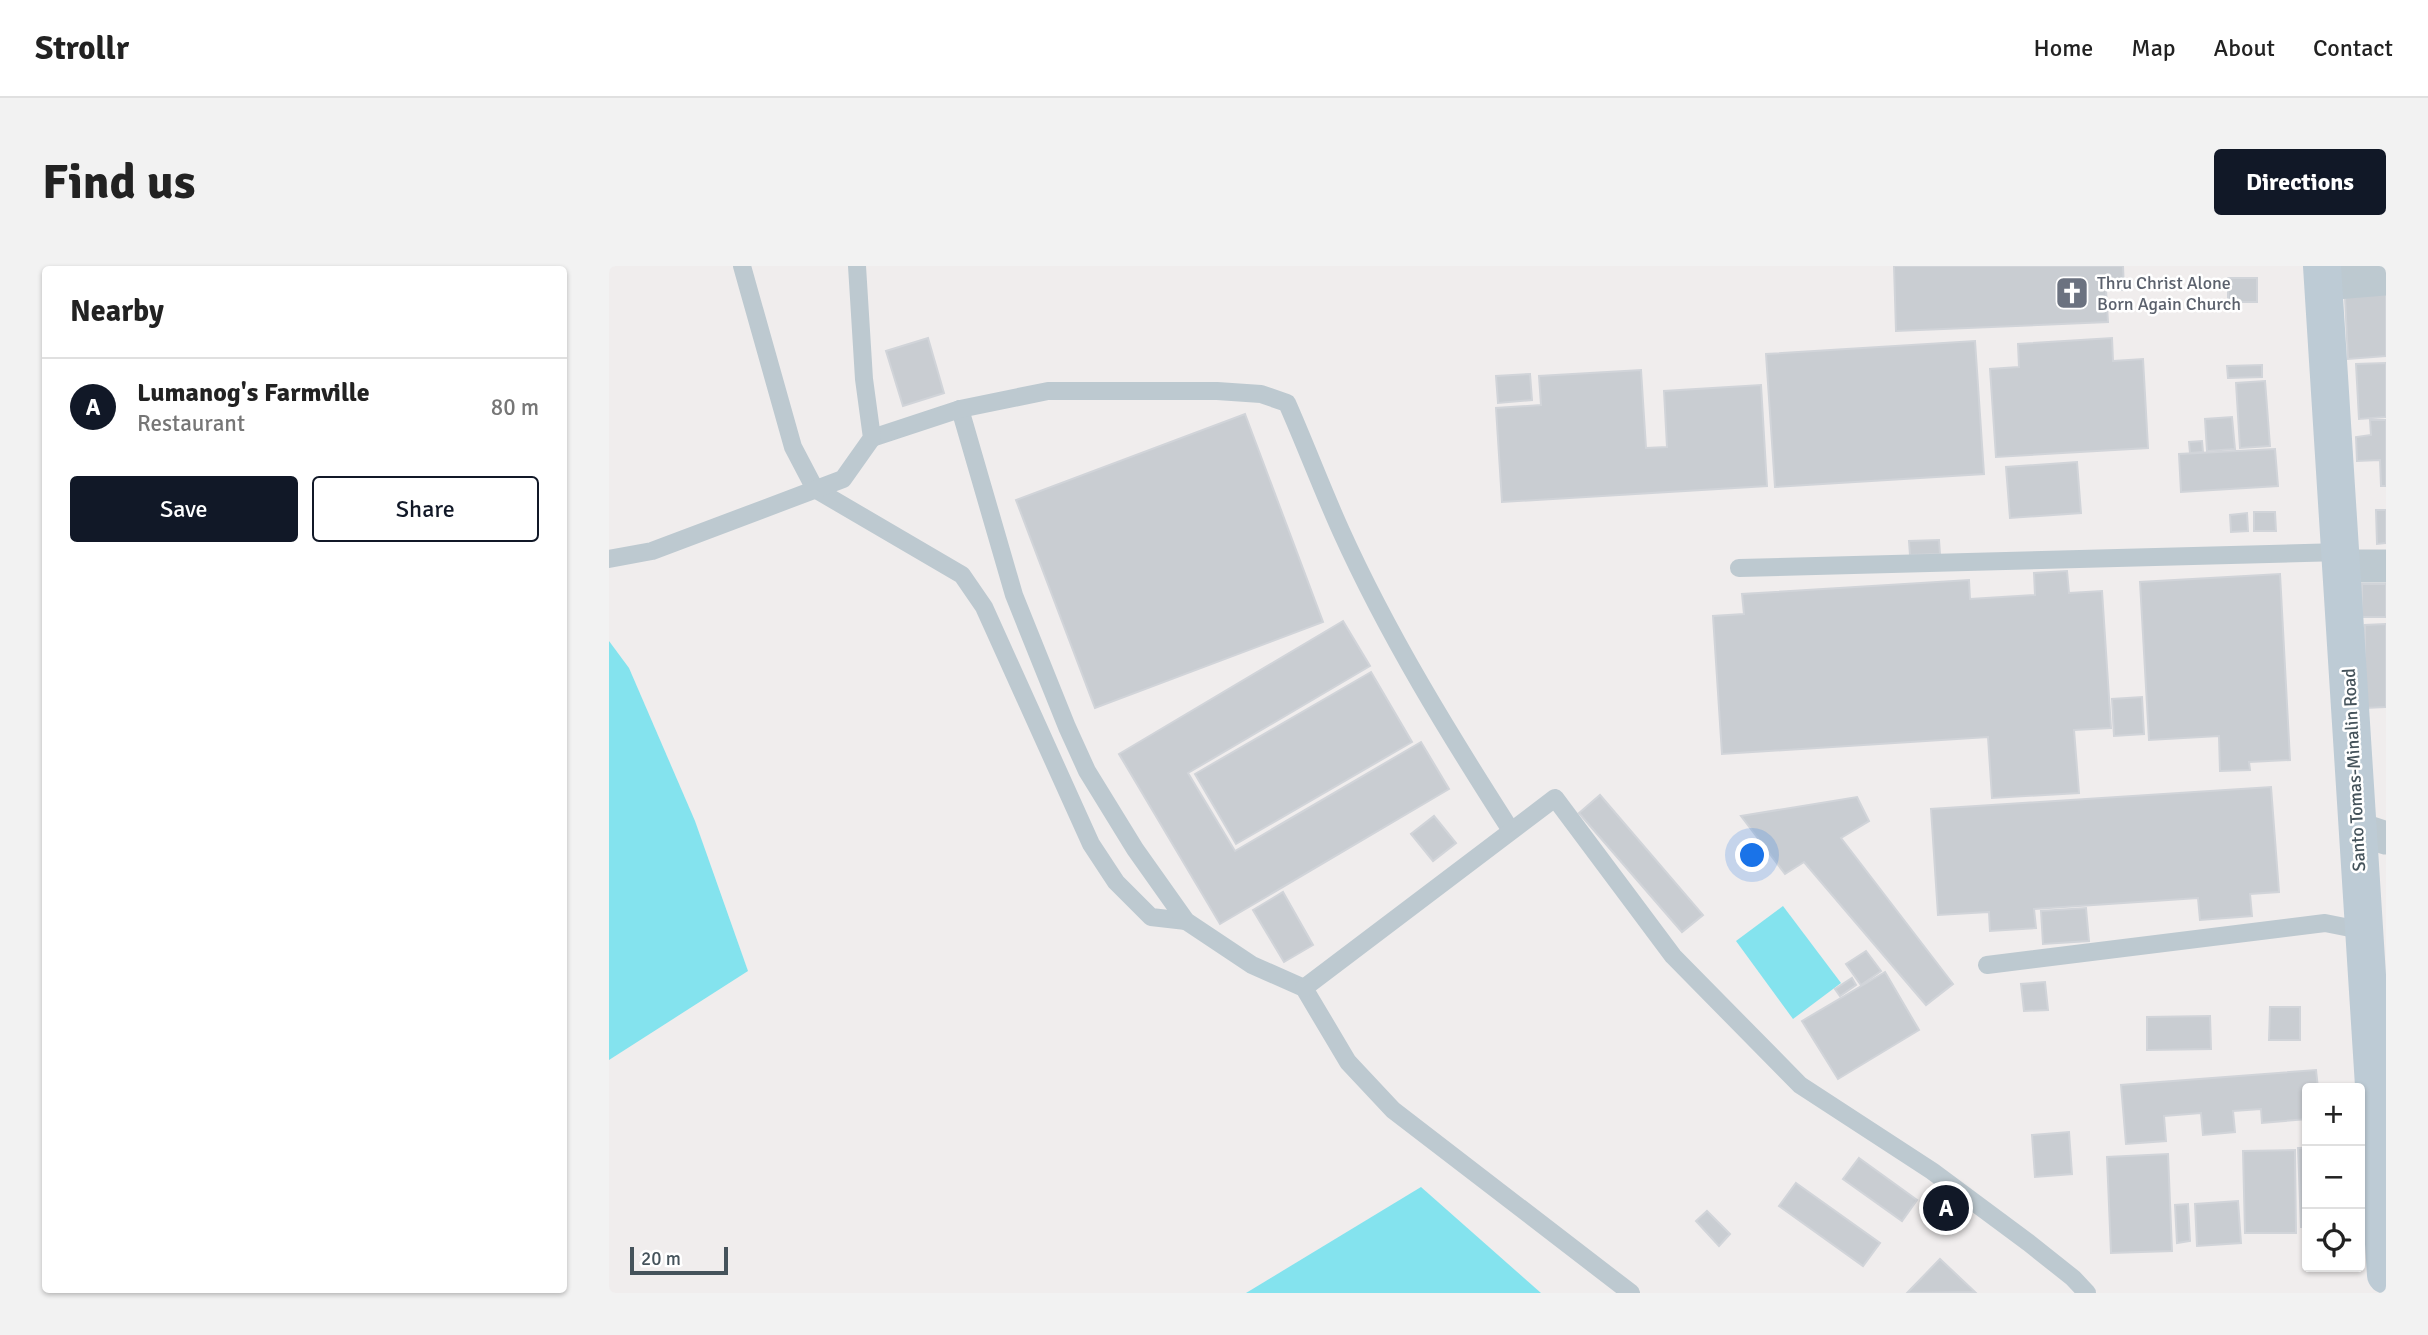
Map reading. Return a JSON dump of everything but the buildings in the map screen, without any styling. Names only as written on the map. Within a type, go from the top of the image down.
[{"type":"main road","name":"Santo Tomas-Minalin Road","points":[[2322,275],[2342,559],[2371,833],[2365,931],[2386,1275]]},
{"type":"street","points":[[2322,275],[2386,279]]},
{"type":"street","points":[[2342,559],[2386,566]]},
{"type":"lane","points":[[742,266],[793,447],[815,489],[962,575],[984,607],[1091,844],[1116,882],[1151,917],[1186,920]]},
{"type":"lane","points":[[857,266],[864,379],[872,438]]},
{"type":"lane","points":[[609,559],[652,551],[843,479],[872,438],[960,409],[1048,391],[1217,391],[1261,394],[1287,403],[1341,532],[1384,617],[1457,747],[1510,829]]},
{"type":"lane","points":[[960,409],[1014,595],[1067,727],[1087,772],[1128,838],[1186,920],[1252,965],[1304,988],[1348,1062],[1393,1110],[1631,1293]]},
{"type":"lane","points":[[1739,568],[2342,559]]},
{"type":"lane","points":[[1304,988],[1510,829],[1555,798],[1673,956],[1800,1085],[1954,1187],[2038,1250],[2087,1293]]},
{"type":"lane","points":[[1987,965],[2325,923],[2365,931]]},
{"type":"water","points":[[609,641],[629,668],[695,821],[748,971],[609,1060]]},
{"type":"water","points":[[1783,906],[1841,983],[1793,1019],[1736,941]]},
{"type":"water","points":[[1421,1187],[1541,1293],[1246,1293]]},
{"type":"place","name":"Thru Christ Alone Born Again Church","points":[[2072,293]]},
{"type":"place","name":"Lumanog's Farmville","points":[[1946,1208]]}]
